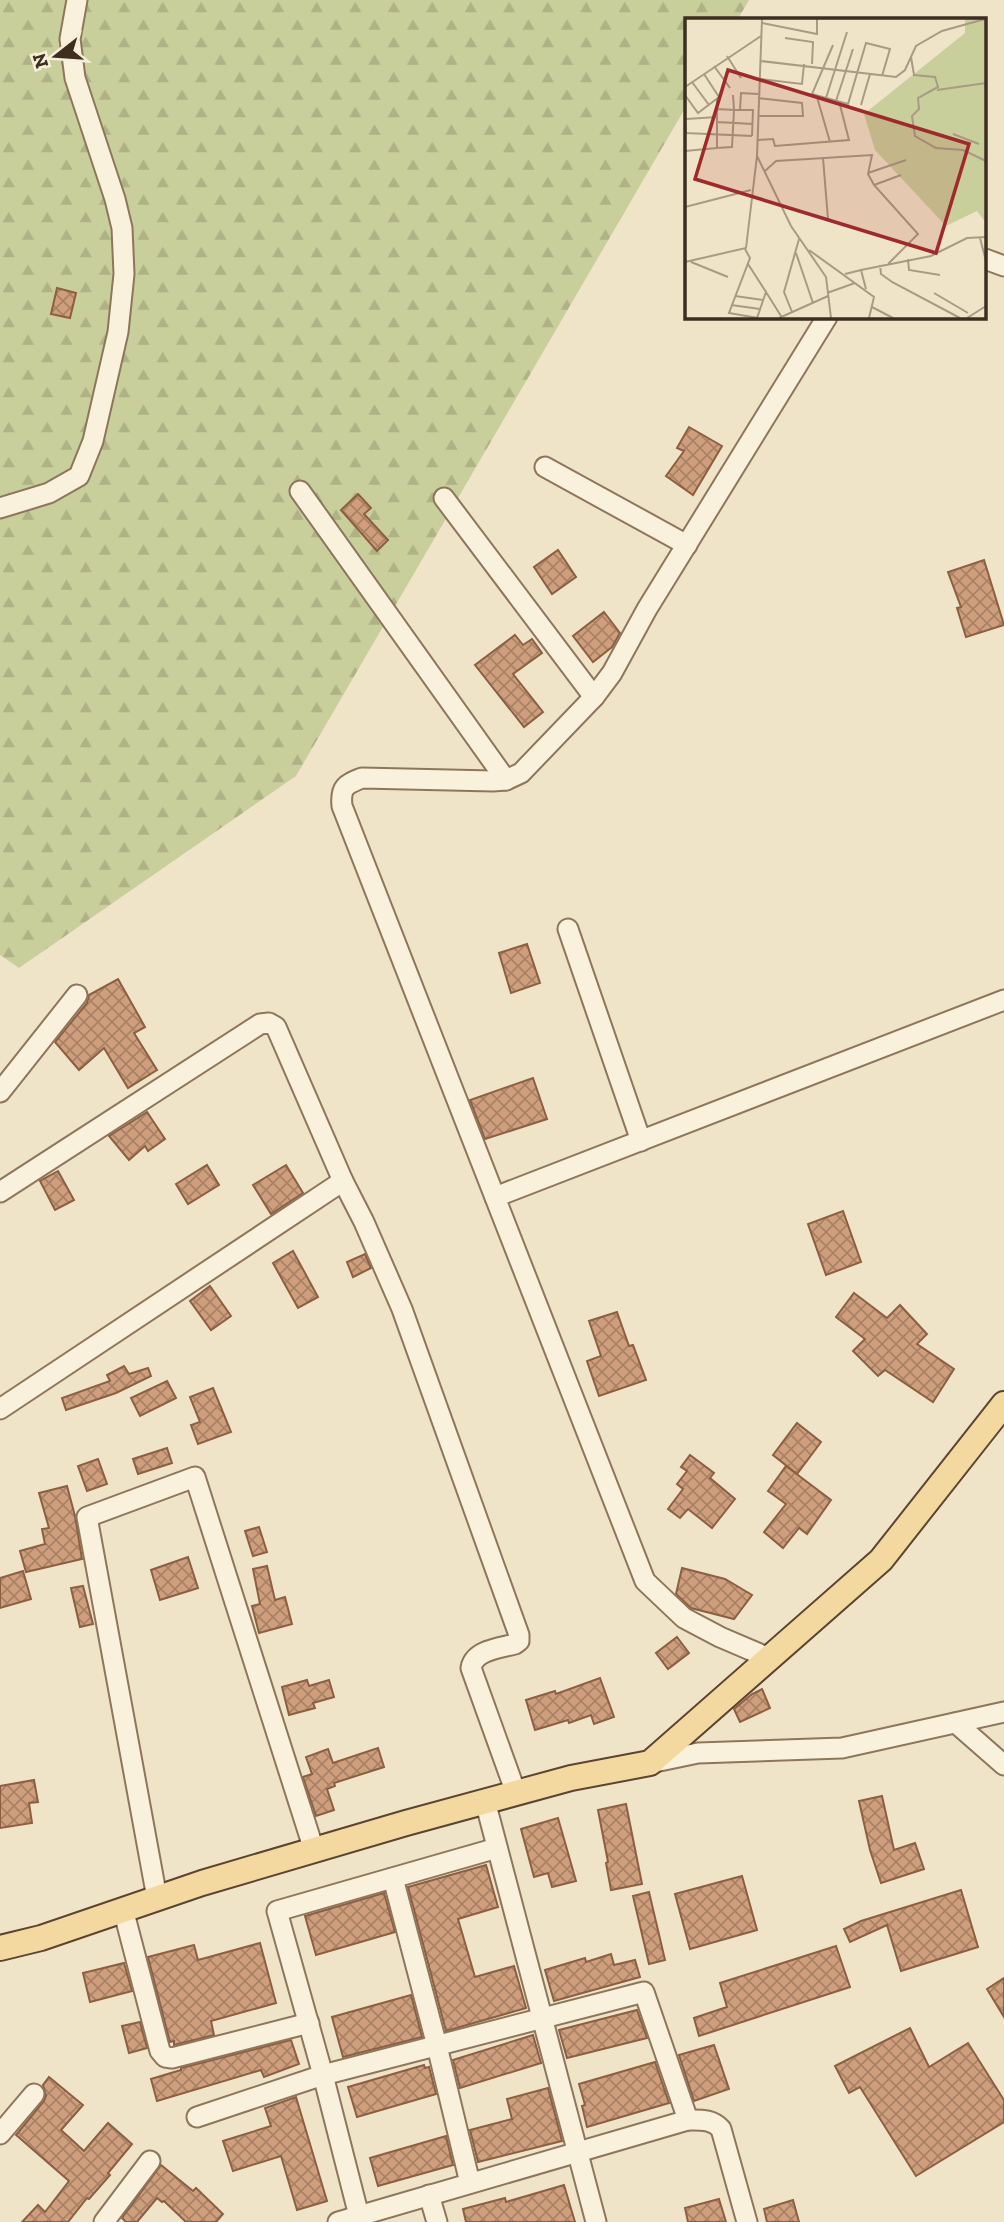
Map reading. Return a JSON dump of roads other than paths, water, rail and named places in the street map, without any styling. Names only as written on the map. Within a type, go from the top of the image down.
[{"type":"main road","points":[[0,1948],[41,1938],[157,1898],[314,1850],[485,1801],[571,1778],[650,1763],[881,1560],[1004,1404]]},
{"type":"street","points":[[0,508],[49,493],[79,477],[93,441],[118,332],[124,274],[122,228],[75,78],[70,39],[76,0]]},
{"type":"street","points":[[986,259],[1004,266]]},
{"type":"street","points":[[769,1658],[684,1618],[645,1581],[341,798],[342,789],[350,782],[362,778],[506,780],[520,773],[594,697],[621,659],[641,620],[826,318]]},
{"type":"street","points":[[545,467],[687,545]]},
{"type":"street","points":[[300,491],[506,780]]},
{"type":"street","points":[[444,498],[594,697]]},
{"type":"street","points":[[568,929],[641,1141]]},
{"type":"street","points":[[0,1092],[76,995]]},
{"type":"street","points":[[495,1197],[1004,1000]]},
{"type":"street","points":[[0,1192],[260,1024],[269,1023],[276,1027],[402,1309],[519,1635],[515,1644],[478,1655],[472,1661],[471,1668],[516,1793]]},
{"type":"street","points":[[0,1409],[344,1181]]},
{"type":"street","points":[[157,1898],[87,1517],[195,1477],[314,1850]]},
{"type":"street","points":[[650,1763],[698,1753],[842,1748],[1004,1712]]},
{"type":"street","points":[[956,1723],[1004,1765]]},
{"type":"street","points":[[485,1801],[596,2222]]},
{"type":"street","points":[[359,2216],[277,1911],[497,1848]]},
{"type":"street","points":[[393,1878],[470,2183]]},
{"type":"street","points":[[123,1909],[160,2051],[165,2057],[172,2058],[309,2023]]},
{"type":"street","points":[[197,2117],[323,2076],[644,1992],[688,2120]]},
{"type":"street","points":[[0,2134],[34,2095]]},
{"type":"street","points":[[338,2222],[688,2120],[708,2120],[721,2129],[747,2222]]},
{"type":"street","points":[[104,2222],[150,2161]]},
{"type":"street","points":[[429,2195],[437,2222]]}]
